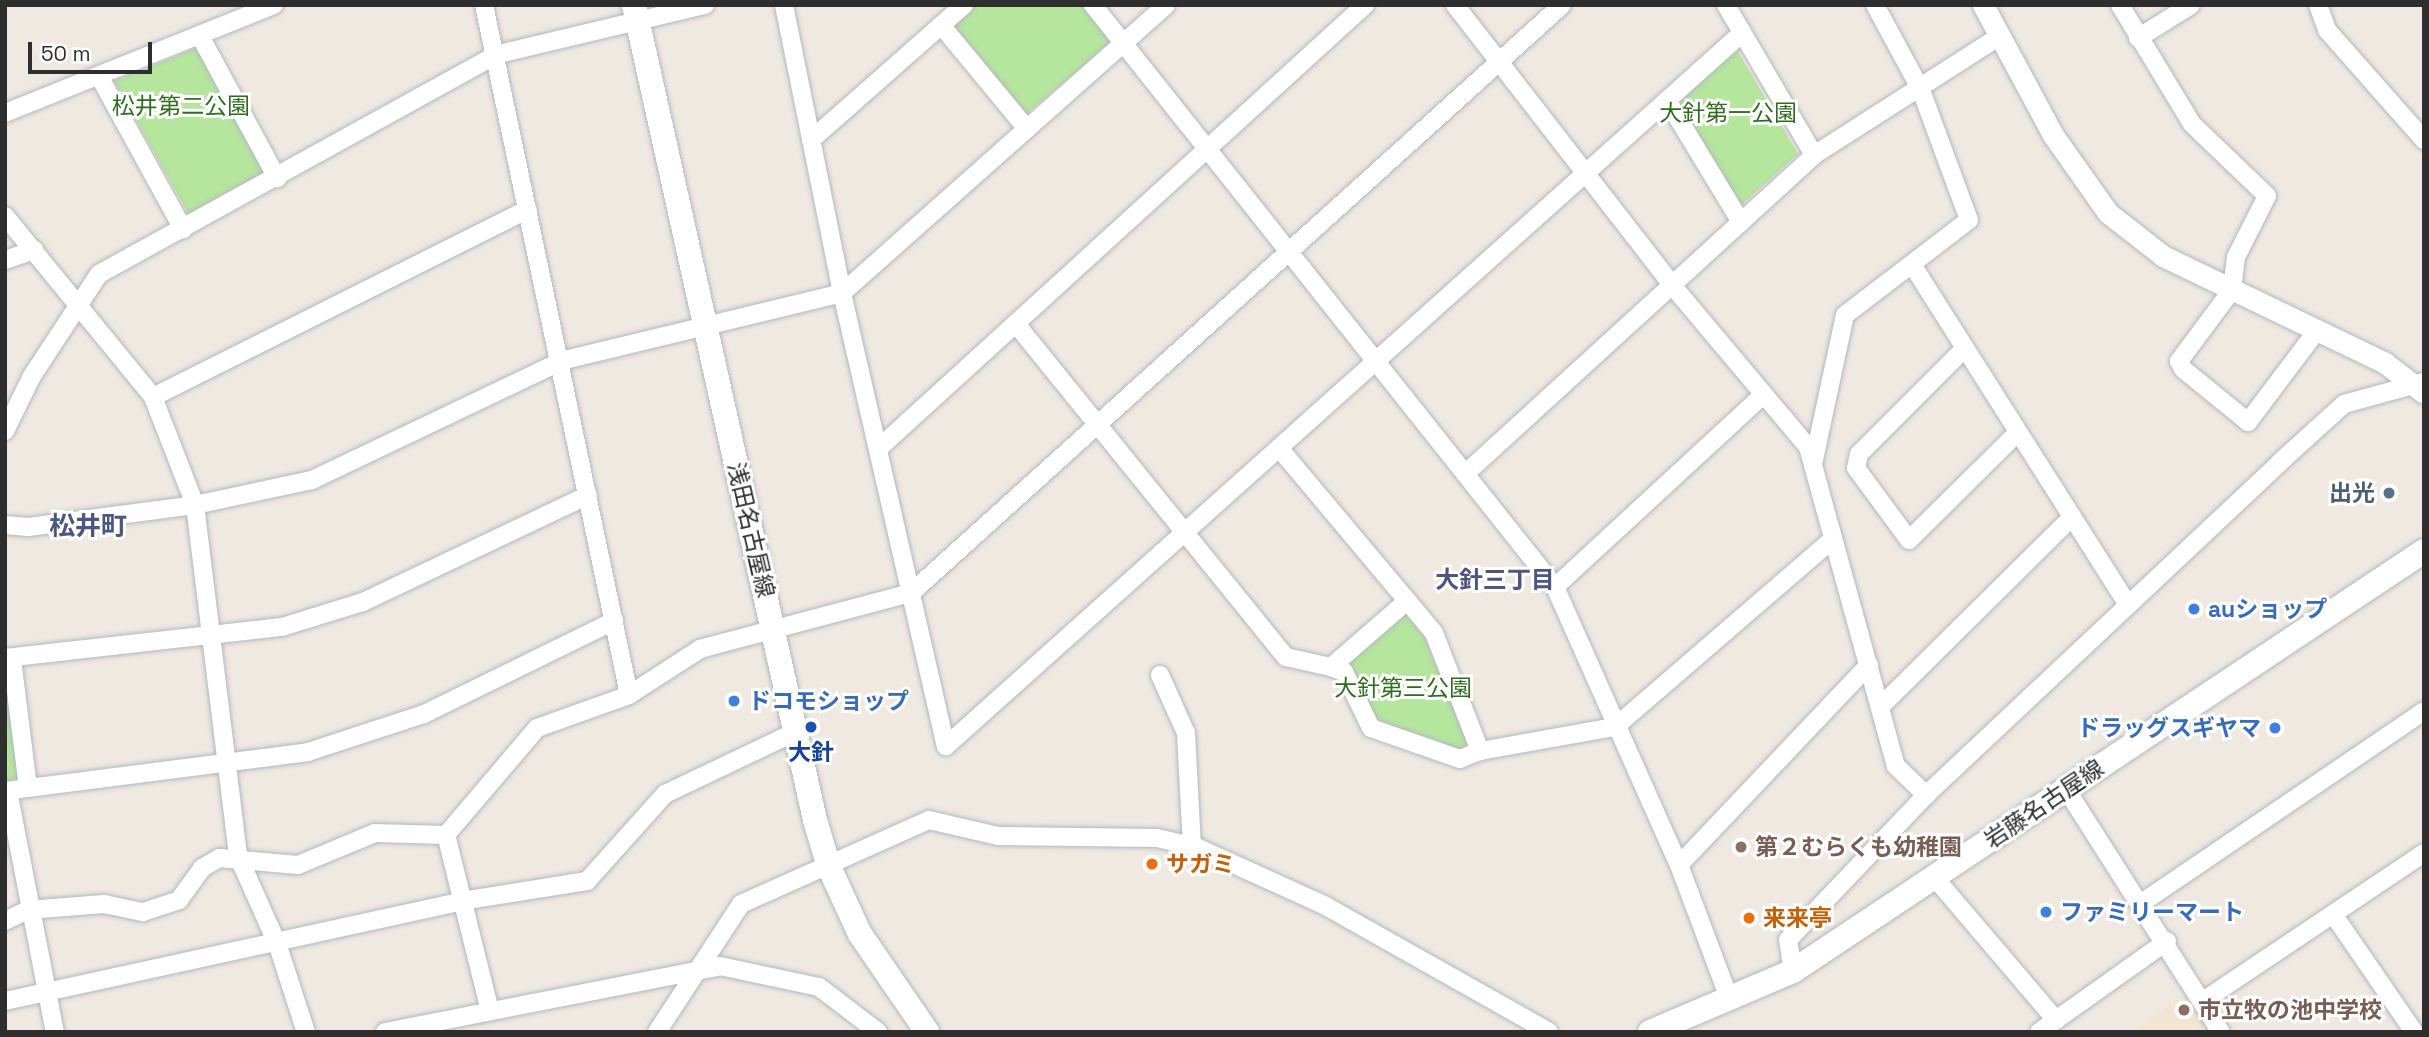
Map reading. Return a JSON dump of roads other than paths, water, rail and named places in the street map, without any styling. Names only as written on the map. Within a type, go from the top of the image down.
[{"type":"main road","name":"浅田名古屋線","points":[[635,12],[703,328],[829,867],[860,934],[927,1032]]},
{"type":"main road","name":"岩藤名古屋線","points":[[1657,1031],[1793,971],[2424,551]]},
{"type":"street","points":[[5,113],[200,36],[255,10],[274,5]]},
{"type":"street","points":[[484,5],[561,361],[629,695]]},
{"type":"street","points":[[5,431],[32,376],[99,274],[277,178],[495,55],[635,12],[705,5]]},
{"type":"street","points":[[785,5],[842,293],[946,746],[1742,33]]},
{"type":"street","points":[[811,140],[964,5]]},
{"type":"street","points":[[1093,5],[1555,587],[1615,727],[1679,865],[1730,1001]]},
{"type":"street","points":[[5,525],[28,527],[195,505],[312,480],[561,361],[842,293],[1166,5]]},
{"type":"street","points":[[879,448],[1365,5]]},
{"type":"street","points":[[1455,5],[1672,285],[1808,447],[1896,766],[1926,795]]},
{"type":"street","points":[[446,835],[537,728],[629,695],[700,649],[911,593],[1562,5]]},
{"type":"street","points":[[1726,5],[1814,155]]},
{"type":"street","points":[[1813,464],[1845,315],[1913,266],[1969,220],[1921,90],[1875,5]]},
{"type":"street","points":[[1983,5],[2053,135],[2108,213],[2163,256],[2318,329],[2421,386]]},
{"type":"street","points":[[2120,5],[2192,124],[2267,196],[2236,257],[2232,290],[2179,361],[2241,420],[2248,422],[2318,329]]},
{"type":"street","points":[[2138,38],[2191,5]]},
{"type":"street","points":[[2318,5],[2327,30],[2424,139]]},
{"type":"street","points":[[942,25],[1027,129]]},
{"type":"street","points":[[200,36],[277,178]]},
{"type":"street","points":[[1465,474],[1814,155],[1921,90],[2000,36]]},
{"type":"street","points":[[99,76],[183,229]]},
{"type":"street","points":[[1667,100],[1741,222]]},
{"type":"street","points":[[153,397],[528,209]]},
{"type":"street","points":[[5,216],[153,397],[195,505],[214,636],[237,856],[276,943],[306,1032]]},
{"type":"street","points":[[5,260],[34,250]]},
{"type":"street","points":[[1913,266],[2128,605]]},
{"type":"street","points":[[1016,324],[1099,423],[1286,657],[1344,672],[1371,728],[1460,759],[1480,751],[1615,727],[1833,539]]},
{"type":"street","points":[[1965,348],[1860,454],[1856,468],[1909,540],[2018,432]]},
{"type":"street","points":[[1793,971],[1788,940],[1926,795],[2128,605],[2344,404],[2421,386]]},
{"type":"street","points":[[1555,587],[1764,394]]},
{"type":"street","points":[[1279,448],[1434,633],[1480,751]]},
{"type":"street","points":[[27,788],[9,659],[282,627],[363,602],[588,495]]},
{"type":"street","points":[[1881,706],[2072,517]]},
{"type":"street","points":[[1331,667],[1407,601]]},
{"type":"street","points":[[55,1032],[28,910],[7,791],[308,752],[424,714],[614,621]]},
{"type":"street","points":[[1679,865],[1869,665]]},
{"type":"street","points":[[1160,675],[1186,733],[1192,846]]},
{"type":"street","points":[[2143,902],[2424,711]]},
{"type":"street","points":[[5,1001],[462,901],[587,881],[665,794],[797,731]]},
{"type":"street","points":[[2066,789],[2143,902],[2221,1032]]},
{"type":"street","points":[[657,1032],[702,970],[741,904],[829,867],[929,820],[998,836],[1157,838],[1192,846],[1324,905],[1549,1032]]},
{"type":"street","points":[[5,921],[28,910],[104,904],[143,912],[178,900],[211,863],[237,856],[298,865],[375,833],[446,835]]},
{"type":"street","points":[[446,835],[489,1007]]},
{"type":"street","points":[[2203,1001],[2424,853]]},
{"type":"street","points":[[1935,878],[2056,1020]]},
{"type":"street","points":[[2333,914],[2414,1032]]},
{"type":"street","points":[[2039,1032],[2167,941]]},
{"type":"street","points":[[385,1032],[489,1007],[720,966],[819,987],[878,1032]]},
{"type":"place","name":"出光","points":[[2389,493]]},
{"type":"place","name":"auショップ","points":[[2194,609]]},
{"type":"place","name":"ドコモショップ","points":[[734,701]]},
{"type":"place","name":"大針","points":[[811,727]]},
{"type":"place","name":"ドラッグスギヤマ","points":[[2275,728]]},
{"type":"place","name":"第２むらくも幼稚園","points":[[1741,847]]},
{"type":"place","name":"サガミ","points":[[1152,864]]},
{"type":"place","name":"ファミリーマート","points":[[2046,912]]},
{"type":"place","name":"来来亭","points":[[1749,918]]},
{"type":"place","name":"市立牧の池中学校","points":[[2184,1010]]},
{"type":"district","name":"松井町","points":[[88,527]]},
{"type":"district","name":"大針三丁目","points":[[1495,580]]},
{"type":"park label","name":"松井第二公園","points":[[181,106]]},
{"type":"park label","name":"大針第一公園","points":[[1728,113]]},
{"type":"park label","name":"大針第三公園","points":[[1403,688]]}]
